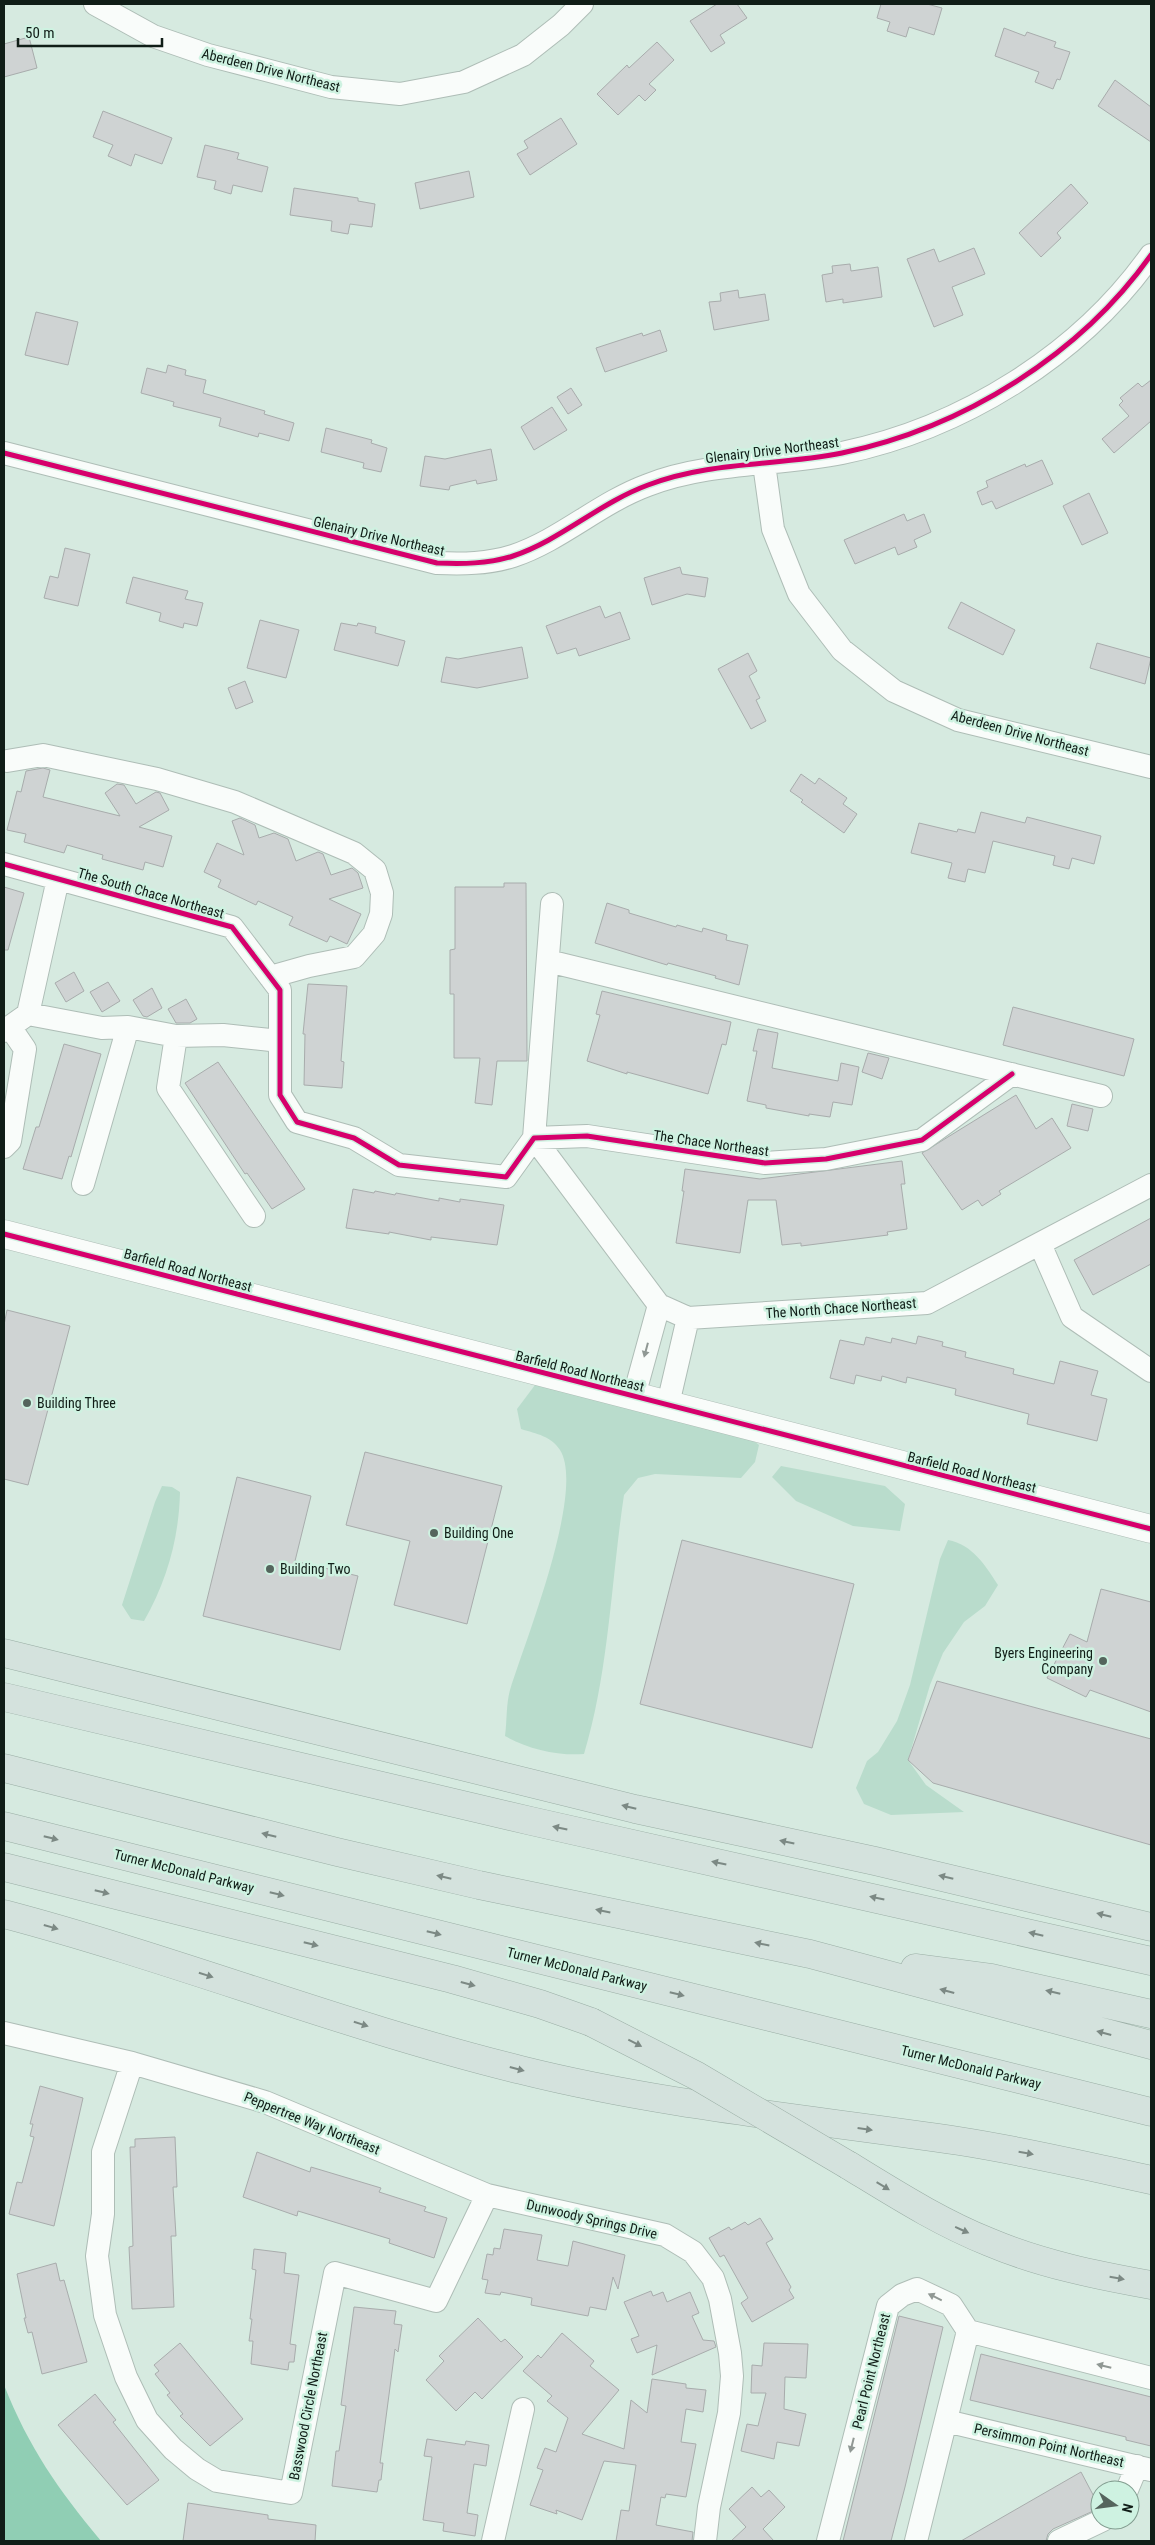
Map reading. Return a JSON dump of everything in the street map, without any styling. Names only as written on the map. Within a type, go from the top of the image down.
[{"type":"highway","points":[[4,1654],[635,1809],[997,1889],[1151,1927]]},
{"type":"highway","points":[[4,1697],[522,1819],[1151,1961]]},
{"type":"highway","points":[[4,1768],[346,1854],[489,1887],[810,1954],[1151,2046]]},
{"type":"highway","name":"Turner McDonald Parkway","points":[[4,1826],[1151,2112]]},
{"type":"highway","points":[[4,1867],[452,1979],[540,2004],[591,2022],[697,2076],[919,2208],[989,2243],[1078,2271],[1151,2285]]},
{"type":"highway","points":[[4,1914],[126,1949],[326,2014],[529,2072],[640,2096],[961,2141],[1039,2155],[1151,2180]]},
{"type":"highway","points":[[810,1954],[991,1978],[1151,2014]]},
{"type":"street","name":"Aberdeen Drive Northeast","points":[[95,4],[154,36],[208,55],[331,87],[400,94],[464,82],[523,55],[561,26],[582,4]]},
{"type":"street","name":"Glenairy Drive Northeast","points":[[4,452],[437,563],[474,564],[511,557],[535,547],[601,506],[649,484],[705,469],[764,464],[842,453],[911,434],[977,404],[1045,362],[1094,321],[1136,276],[1151,255]]},
{"type":"street","name":"Aberdeen Drive Northeast","points":[[764,464],[772,529],[799,594],[842,650],[879,680],[894,691],[958,720],[1151,767]]},
{"type":"street","points":[[5,765],[42,755],[157,779],[209,794],[285,822],[354,853],[375,870],[382,893],[381,914],[374,934],[354,957],[309,966],[270,977]]},
{"type":"street","name":"The South Chace Northeast","points":[[4,864],[232,927],[280,990],[280,1095],[297,1122],[354,1138],[399,1165],[506,1177],[534,1138]]},
{"type":"street","name":"The South Chace Northeast","points":[[28,1014],[58,879]]},
{"type":"street","points":[[552,904],[534,1138],[659,1304],[688,1318],[668,1404]]},
{"type":"street","points":[[548,961],[1101,1096]]},
{"type":"street","points":[[4,1147],[10,1140],[25,1049],[7,1029],[28,1014],[102,1028],[128,1027],[176,1036],[223,1035],[280,1041]]},
{"type":"street","points":[[83,1184],[128,1027]]},
{"type":"street","points":[[176,1036],[168,1088],[254,1216]]},
{"type":"street","name":"The Chace Northeast","points":[[534,1138],[587,1136],[766,1163],[826,1160],[922,1140],[1012,1074]]},
{"type":"street","points":[[1151,1185],[1049,1239],[1072,1318],[1151,1371]]},
{"type":"street","name":"Barfield Road Northeast","points":[[4,1234],[1151,1529]]},
{"type":"street","name":"The North Chace Northeast","points":[[688,1318],[927,1303],[1049,1239]]},
{"type":"street","points":[[634,1396],[659,1304]]},
{"type":"street","name":"Peppertree Way Northeast","points":[[4,2033],[132,2063],[264,2102],[487,2195]]},
{"type":"street","name":"Basswood Circle Northeast","points":[[132,2063],[103,2152],[103,2214],[97,2256],[105,2315],[126,2377],[147,2420],[173,2449],[197,2469],[217,2481],[291,2493],[335,2273],[436,2301],[487,2195]]},
{"type":"street","name":"Dunwoody Springs Drive","points":[[487,2195],[665,2235],[693,2252],[713,2278],[723,2317],[732,2376],[729,2413],[708,2507],[706,2541]]},
{"type":"street","name":"Pearl Point Northeast","points":[[828,2541],[888,2306],[902,2295],[917,2289],[951,2305],[968,2331]]},
{"type":"street","points":[[916,2541],[968,2331],[1151,2378]]},
{"type":"street","points":[[493,2541],[523,2409]]},
{"type":"street","name":"Persimmon Point Northeast","points":[[946,2421],[1144,2468]]},
{"type":"street","points":[[1135,2480],[1144,2468]]},
{"type":"street","points":[[1060,2541],[1090,2526]]},
{"type":"shaded area","points":[[538,1381],[745,1434],[759,1445],[755,1462],[741,1478],[655,1474],[638,1478],[624,1495],[599,1691],[584,1754],[543,1751],[523,1745],[505,1736],[510,1690],[550,1568],[565,1498],[566,1470],[560,1450],[548,1439],[521,1429],[517,1409]]},
{"type":"shaded area","points":[[781,1466],[885,1486],[905,1504],[900,1531],[853,1526],[796,1501],[772,1477]]},
{"type":"shaded area","points":[[162,1486],[172,1487],[180,1492],[174,1542],[165,1575],[144,1621],[131,1619],[122,1605],[155,1502]]},
{"type":"shaded area","points":[[948,1540],[965,1546],[978,1557],[998,1585],[985,1606],[964,1622],[943,1653],[930,1685],[908,1760],[926,1785],[964,1812],[891,1815],[864,1804],[856,1788],[867,1761],[878,1752],[897,1721],[910,1685],[940,1559]]},
{"type":"shaded area","points":[[4,2385],[34,2448],[71,2504],[101,2541],[4,2541]]},
{"type":"building","points":[[717,4],[737,4],[747,18],[720,35],[725,43],[711,52],[690,21]]},
{"type":"building","points":[[881,4],[927,4],[942,8],[934,35],[909,27],[906,37],[887,31],[890,22],[877,18]]},
{"type":"building","points":[[1004,28],[1025,36],[1027,32],[1056,42],[1054,47],[1070,52],[1060,80],[1057,79],[1053,89],[1035,82],[1039,72],[995,56]]},
{"type":"building","points":[[29,37],[37,68],[4,77],[4,44]]},
{"type":"building","points":[[657,42],[674,60],[649,84],[656,90],[645,101],[639,95],[618,115],[597,94],[627,65],[629,68]]},
{"type":"building","points":[[1115,80],[1151,107],[1151,142],[1098,106]]},
{"type":"building","points":[[103,111],[172,138],[162,164],[135,154],[131,166],[108,156],[113,145],[93,137]]},
{"type":"building","points":[[561,118],[577,144],[530,175],[517,154],[528,148],[524,141]]},
{"type":"building","points":[[205,145],[239,153],[237,159],[268,167],[262,192],[233,185],[231,194],[214,189],[216,181],[197,177]]},
{"type":"building","points":[[469,171],[474,197],[420,209],[415,183]]},
{"type":"building","points":[[1071,184],[1088,203],[1057,233],[1061,238],[1041,257],[1019,233]]},
{"type":"building","points":[[294,188],[358,198],[358,201],[375,204],[372,227],[350,224],[348,234],[331,231],[332,221],[290,215]]},
{"type":"building","points":[[974,248],[985,274],[952,287],[963,315],[934,327],[907,259],[934,249],[939,262]]},
{"type":"building","points":[[850,264],[851,271],[878,267],[882,297],[843,303],[843,299],[826,302],[822,275],[833,273],[832,266]]},
{"type":"building","points":[[738,290],[739,298],[765,294],[769,320],[714,330],[709,302],[721,301],[720,293]]},
{"type":"building","points":[[36,312],[78,322],[68,365],[25,355]]},
{"type":"building","points":[[660,330],[667,351],[605,372],[596,348],[642,333],[643,336]]},
{"type":"building","points":[[168,365],[186,370],[185,375],[206,380],[203,393],[265,411],[264,414],[294,423],[289,441],[259,433],[258,437],[219,426],[221,418],[173,406],[174,402],[141,393],[147,368],[166,373]]},
{"type":"building","points":[[1151,380],[1151,421],[1114,453],[1102,439],[1129,416],[1119,405],[1123,401],[1120,398],[1138,383],[1142,387]]},
{"type":"building","points":[[571,388],[582,405],[568,414],[557,397]]},
{"type":"building","points":[[552,407],[567,430],[534,450],[521,427]]},
{"type":"building","points":[[326,428],[372,440],[371,443],[387,448],[381,472],[363,468],[364,463],[321,452]]},
{"type":"building","points":[[491,449],[497,480],[477,484],[476,480],[450,486],[449,490],[420,486],[425,456],[445,459]]},
{"type":"building","points":[[1042,460],[1053,484],[996,509],[992,501],[982,505],[977,492],[988,487],[986,481],[1025,464],[1026,467]]},
{"type":"building","points":[[1089,493],[1108,533],[1082,545],[1063,506]]},
{"type":"building","points":[[904,514],[907,521],[924,514],[931,532],[914,540],[917,547],[898,555],[895,547],[855,564],[844,540]]},
{"type":"building","points":[[65,548],[90,554],[78,606],[44,598],[50,576],[58,578]]},
{"type":"building","points":[[680,567],[682,574],[708,578],[705,597],[687,594],[652,605],[644,578]]},
{"type":"building","points":[[133,577],[188,591],[185,599],[203,603],[197,626],[184,623],[183,628],[159,621],[161,613],[126,603]]},
{"type":"building","points":[[961,602],[1015,630],[1003,655],[948,628]]},
{"type":"building","points":[[600,606],[605,618],[620,612],[630,639],[579,656],[576,648],[557,654],[546,626]]},
{"type":"building","points":[[260,620],[299,630],[286,678],[247,668]]},
{"type":"building","points":[[341,623],[357,626],[358,623],[376,627],[375,633],[405,641],[398,666],[334,650]]},
{"type":"building","points":[[1097,643],[1151,658],[1145,684],[1090,668]]},
{"type":"building","points":[[522,647],[528,678],[477,688],[441,682],[446,657],[458,659]]},
{"type":"building","points":[[748,653],[757,671],[749,676],[760,698],[756,700],[766,721],[751,729],[718,669]]},
{"type":"building","points":[[245,681],[253,702],[236,709],[228,688]]},
{"type":"building","points":[[43,768],[50,770],[43,797],[120,816],[105,793],[117,784],[124,785],[136,804],[156,792],[160,793],[169,810],[139,827],[172,836],[163,867],[145,862],[143,870],[102,859],[103,855],[67,845],[64,853],[24,842],[26,834],[7,830],[17,791],[21,792],[26,771]]},
{"type":"building","points":[[801,774],[815,784],[819,778],[847,798],[843,804],[857,814],[844,833],[801,802],[803,800],[790,791]]},
{"type":"building","points":[[981,812],[1025,823],[1027,817],[1101,836],[1094,864],[1072,858],[1069,869],[1053,865],[1055,856],[993,841],[985,873],[968,869],[965,882],[948,878],[952,863],[911,853],[919,823],[957,832],[958,829],[975,833]]},
{"type":"building","points":[[240,818],[255,825],[259,838],[274,833],[288,839],[296,861],[318,852],[323,854],[331,875],[352,868],[358,873],[363,888],[329,899],[361,914],[347,944],[330,936],[327,942],[289,925],[293,917],[258,901],[256,905],[218,887],[221,880],[204,872],[217,843],[244,855],[232,821]]},
{"type":"building","points":[[504,883],[526,883],[527,1061],[497,1061],[492,1105],[475,1103],[480,1058],[454,1058],[454,994],[450,994],[450,950],[455,949],[455,887],[504,887]]},
{"type":"building","points":[[4,887],[24,893],[8,950],[4,950]]},
{"type":"building","points":[[607,903],[629,910],[629,913],[676,927],[677,925],[702,932],[703,928],[727,935],[726,940],[748,945],[739,985],[715,978],[716,976],[668,963],[667,965],[595,943]]},
{"type":"building","points":[[74,972],[84,991],[66,1002],[55,983]]},
{"type":"building","points":[[108,982],[120,1001],[102,1012],[90,992]]},
{"type":"building","points":[[308,984],[347,986],[341,1061],[344,1062],[342,1088],[304,1085],[305,1034],[303,1034]]},
{"type":"building","points":[[152,988],[162,1008],[147,1017],[143,1016],[133,1000]]},
{"type":"building","points":[[602,991],[731,1022],[726,1045],[722,1044],[708,1094],[627,1072],[627,1074],[587,1061],[600,1015],[596,1014]]},
{"type":"building","points":[[186,999],[197,1019],[190,1023],[176,1023],[168,1009]]},
{"type":"building","points":[[1013,1007],[1134,1039],[1124,1076],[1003,1045]]},
{"type":"building","points":[[758,1029],[778,1033],[772,1068],[838,1081],[841,1063],[859,1067],[852,1105],[833,1102],[830,1117],[809,1114],[809,1116],[766,1108],[766,1105],[747,1101],[757,1051],[753,1051]]},
{"type":"building","points":[[64,1044],[101,1054],[71,1157],[69,1156],[62,1179],[23,1169],[36,1127],[39,1127]]},
{"type":"building","points":[[868,1053],[889,1058],[882,1079],[862,1072]]},
{"type":"building","points":[[218,1062],[305,1189],[272,1209],[247,1173],[245,1174],[185,1083]]},
{"type":"building","points":[[1016,1095],[1036,1129],[1052,1118],[1071,1148],[999,1191],[1001,1194],[982,1206],[978,1200],[962,1210],[922,1153]]},
{"type":"building","points":[[1072,1104],[1093,1109],[1088,1131],[1067,1126]]},
{"type":"building","points":[[902,1161],[905,1184],[901,1184],[907,1229],[887,1232],[888,1235],[801,1246],[801,1243],[782,1245],[776,1200],[748,1200],[740,1253],[676,1243],[684,1191],[682,1191],[685,1169],[760,1179]]},
{"type":"building","points":[[353,1189],[395,1195],[396,1193],[439,1201],[439,1198],[460,1202],[460,1199],[504,1205],[497,1245],[431,1237],[431,1240],[389,1232],[389,1234],[346,1228]]},
{"type":"building","points":[[1151,1218],[1151,1264],[1093,1295],[1074,1260]]},
{"type":"building","name":"Building Three","points":[[7,1310],[70,1326],[28,1485],[4,1479],[4,1325]]},
{"type":"building","points":[[918,1336],[943,1342],[942,1346],[966,1352],[965,1357],[1014,1369],[1013,1374],[1054,1384],[1060,1361],[1098,1371],[1091,1395],[1107,1399],[1097,1441],[1027,1424],[1029,1414],[955,1395],[956,1389],[907,1377],[906,1383],[882,1376],[881,1381],[856,1375],[854,1384],[830,1378],[840,1340],[864,1345],[866,1337],[891,1343],[892,1338],[916,1344]]},
{"type":"building","name":"Building One","points":[[365,1452],[502,1486],[467,1624],[394,1605],[410,1541],[346,1525]]},
{"type":"building","name":"Building Two","points":[[237,1477],[311,1496],[295,1561],[358,1576],[340,1650],[203,1616]]},
{"type":"building","points":[[682,1540],[854,1584],[812,1748],[640,1704]]},
{"type":"building","name":"Byers Engineering Company","points":[[1101,1589],[1151,1602],[1151,1712],[1090,1690],[1086,1697],[1047,1678],[1070,1634],[1087,1642]]},
{"type":"building","points":[[937,1681],[1151,1739],[1151,1845],[933,1783],[908,1760]]},
{"type":"building","points":[[40,2086],[83,2098],[54,2226],[9,2214],[17,2182],[22,2183],[34,2137],[30,2136],[33,2124],[30,2124]]},
{"type":"building","points":[[175,2137],[177,2187],[173,2187],[176,2236],[171,2236],[174,2307],[132,2309],[129,2247],[133,2246],[130,2147],[135,2147],[135,2139]]},
{"type":"building","points":[[257,2152],[310,2172],[311,2167],[381,2188],[379,2192],[426,2207],[424,2211],[447,2218],[434,2258],[389,2243],[390,2239],[298,2211],[297,2216],[243,2197]]},
{"type":"building","points":[[760,2218],[773,2239],[766,2243],[791,2287],[789,2290],[794,2298],[752,2322],[741,2303],[748,2298],[724,2255],[720,2257],[709,2238],[729,2227],[731,2230],[745,2222],[748,2225]]},
{"type":"building","points":[[504,2229],[542,2235],[537,2260],[568,2266],[573,2241],[625,2255],[618,2289],[613,2277],[606,2310],[590,2307],[588,2316],[531,2305],[532,2298],[501,2292],[500,2295],[485,2293],[488,2280],[482,2279],[487,2254],[493,2255],[494,2248],[500,2249]]},
{"type":"building","points":[[254,2249],[286,2253],[284,2273],[299,2275],[290,2344],[296,2345],[294,2362],[289,2362],[288,2370],[251,2364],[253,2341],[249,2341],[256,2270],[252,2269]]},
{"type":"building","points":[[56,2263],[60,2281],[64,2280],[87,2362],[42,2374],[32,2332],[28,2333],[24,2318],[26,2318],[17,2274]]},
{"type":"building","points":[[651,2291],[653,2296],[663,2292],[667,2302],[690,2292],[699,2313],[692,2316],[703,2340],[714,2341],[716,2347],[652,2375],[657,2345],[637,2353],[631,2339],[639,2336],[624,2302]]},
{"type":"building","points":[[354,2307],[396,2311],[394,2324],[402,2325],[398,2352],[395,2349],[380,2463],[383,2463],[381,2480],[379,2480],[377,2492],[332,2486],[336,2451],[339,2451],[346,2406],[341,2405]]},
{"type":"building","points":[[899,2316],[943,2327],[905,2487],[891,2541],[843,2541]]},
{"type":"building","points":[[478,2318],[501,2342],[505,2339],[523,2357],[482,2399],[475,2392],[456,2411],[426,2380],[444,2361],[439,2356]]},
{"type":"building","points":[[562,2333],[594,2361],[590,2366],[619,2390],[582,2434],[624,2449],[631,2400],[647,2413],[652,2379],[686,2384],[686,2388],[706,2390],[703,2412],[686,2409],[681,2442],[696,2444],[686,2497],[666,2494],[665,2498],[661,2497],[656,2525],[693,2532],[692,2541],[616,2541],[621,2510],[629,2511],[636,2465],[604,2461],[582,2520],[556,2510],[557,2514],[530,2505],[543,2470],[537,2468],[545,2448],[556,2452],[568,2418],[547,2401],[552,2396],[523,2371],[538,2355],[541,2358]]},
{"type":"building","points":[[180,2343],[243,2419],[210,2446],[180,2416],[183,2414],[167,2395],[170,2393],[155,2374],[159,2371],[154,2365]]},
{"type":"building","points":[[764,2343],[808,2344],[806,2378],[785,2377],[784,2409],[806,2414],[799,2446],[777,2442],[774,2459],[741,2451],[747,2424],[758,2426],[766,2393],[751,2393],[752,2365],[762,2366]]},
{"type":"building","points":[[981,2354],[1151,2397],[1151,2446],[1126,2440],[1126,2437],[970,2400]]},
{"type":"building","points":[[95,2394],[116,2420],[113,2422],[159,2480],[127,2505],[58,2425]]},
{"type":"building","points":[[427,2439],[465,2445],[466,2441],[489,2445],[486,2466],[474,2464],[467,2513],[478,2515],[475,2536],[443,2531],[444,2523],[423,2520],[432,2457],[424,2456]]},
{"type":"building","points":[[1081,2472],[1090,2489],[1090,2512],[1053,2529],[1048,2534],[1046,2541],[961,2541]]},
{"type":"building","points":[[752,2487],[761,2497],[769,2490],[785,2507],[763,2529],[774,2541],[731,2541],[746,2527],[729,2509]]},
{"type":"building","points":[[188,2503],[268,2515],[268,2519],[316,2525],[315,2541],[183,2541]]},
{"type":"cycle path","points":[[4,453],[437,563],[494,561],[531,549],[613,501],[648,485],[672,477],[720,468],[842,453],[887,441],[931,426],[974,406],[1015,382],[1054,355],[1090,325],[1122,291],[1151,255]]},
{"type":"cycle path","points":[[4,864],[232,927],[280,990],[280,1095],[297,1122],[354,1138],[399,1165],[506,1177],[534,1138],[587,1136],[765,1163],[826,1159],[922,1140],[1012,1074]]},
{"type":"cycle path","points":[[4,1234],[1151,1529]]},
{"type":"place","name":"Building Three","points":[[27,1403]]},
{"type":"place","name":"Building One","points":[[434,1533]]},
{"type":"place","name":"Building Two","points":[[270,1569]]},
{"type":"place","name":"Byers Engineering Company","points":[[1103,1661]]}]
